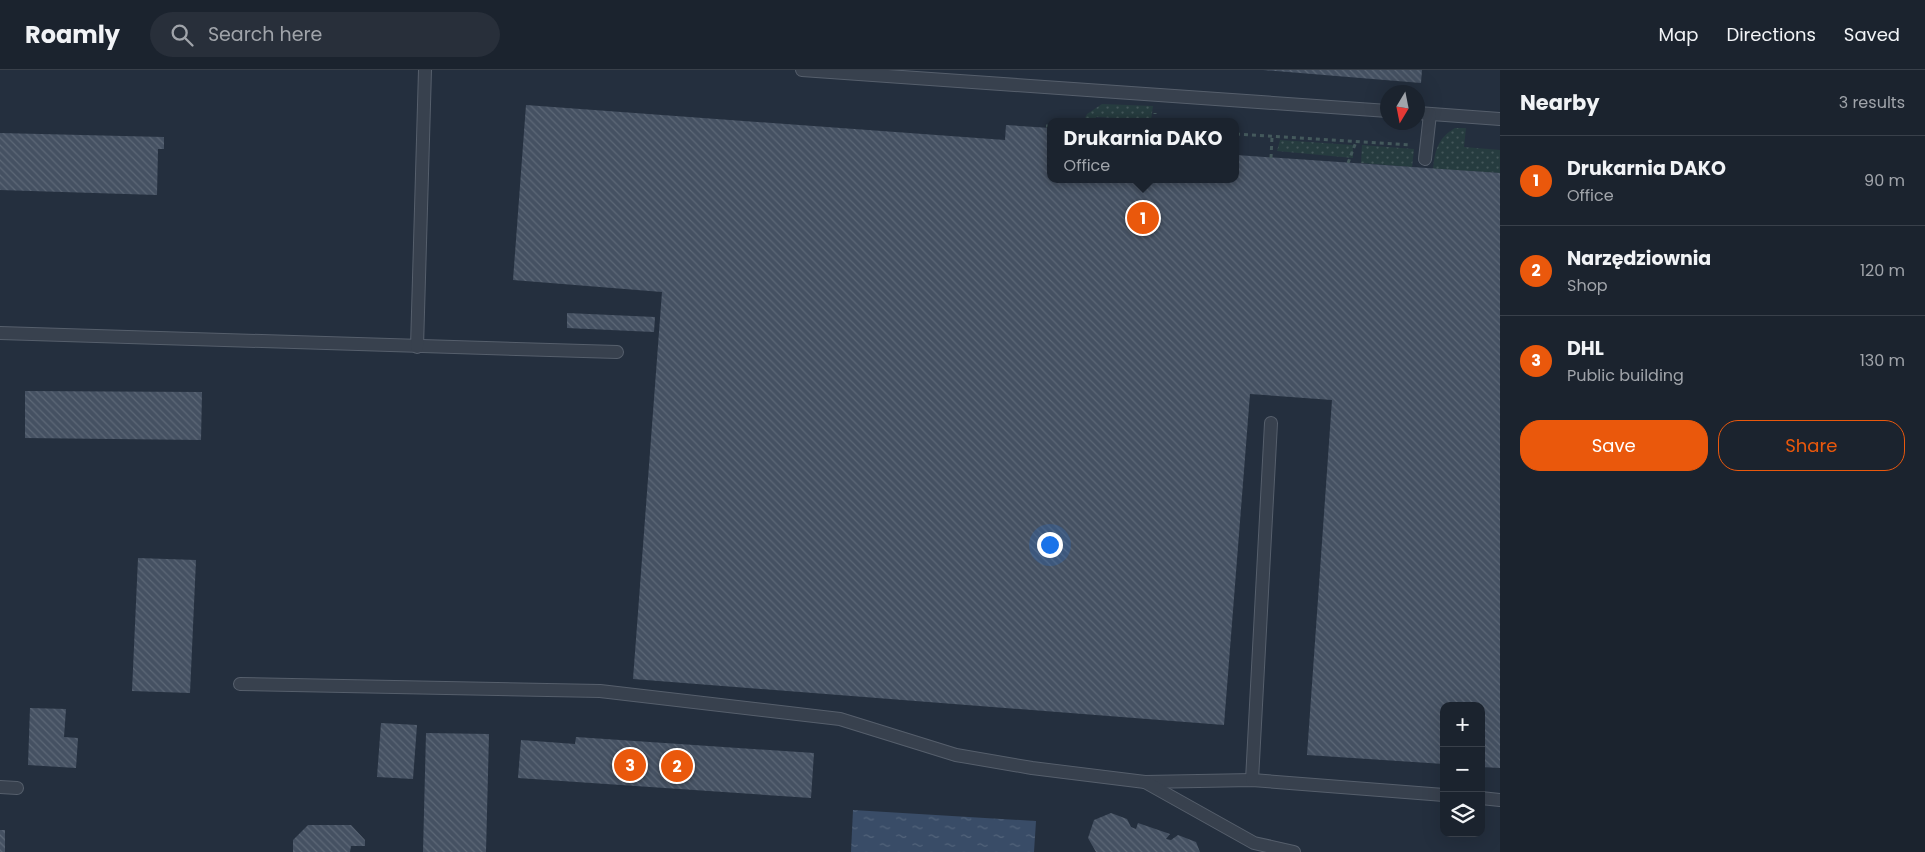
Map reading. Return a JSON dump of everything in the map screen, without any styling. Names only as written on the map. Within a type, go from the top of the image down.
[{"type":"lane","points":[[417,347],[425,70]]},
{"type":"lane","points":[[802,70],[1380,110]]},
{"type":"lane","points":[[1425,114],[1500,119]]},
{"type":"lane","points":[[1425,125],[1427,146],[1425,159]]},
{"type":"lane","points":[[0,333],[617,352]]},
{"type":"lane","points":[[1252,780],[1271,423]]},
{"type":"lane","points":[[240,684],[600,691],[840,719],[956,754],[1032,768],[1146,782],[1252,780],[1440,796]]},
{"type":"lane","points":[[1146,782],[1254,843],[1294,852]]},
{"type":"lane","points":[[0,787],[17,788]]},
{"type":"lane","points":[[1485,798],[1500,800]]},
{"type":"path","points":[[1239,134],[1427,146]]},
{"type":"path","points":[[1272,137],[1272,158]]},
{"type":"path","points":[[1348,163],[1356,142]]},
{"type":"green space","points":[[1102,104],[1153,106],[1151,118],[1085,118],[1087,114]]},
{"type":"green space","points":[[1455,128],[1466,128],[1464,147],[1500,150],[1500,173],[1433,169],[1438,145]]},
{"type":"green space","points":[[1280,140],[1353,145],[1353,158],[1277,151]]},
{"type":"green space","points":[[1362,145],[1414,149],[1412,167],[1361,163]]},
{"type":"water","points":[[853,810],[1036,821],[1034,852],[851,852]]},
{"type":"building","points":[[1263,70],[1422,70],[1421,83]]},
{"type":"building","points":[[526,105],[1005,140],[1006,125],[1047,128],[1047,183],[1239,183],[1239,155],[1500,173],[1500,768],[1485,767],[1485,702],[1440,702],[1440,764],[1307,755],[1332,400],[1250,394],[1224,725],[633,679],[662,292],[513,280]]},
{"type":"building","points":[[0,133],[164,137],[164,149],[158,149],[157,195],[0,190]]},
{"type":"building","points":[[567,313],[655,317],[654,332],[567,328]]},
{"type":"building","points":[[25,391],[202,392],[201,440],[25,438]]},
{"type":"building","points":[[138,558],[196,560],[190,693],[132,691]]},
{"type":"building","points":[[30,708],[66,709],[64,737],[78,738],[76,768],[28,765]]},
{"type":"building","points":[[381,723],[417,725],[413,779],[377,777]]},
{"type":"building","points":[[426,733],[489,734],[486,852],[423,852]]},
{"type":"building","points":[[576,737],[814,753],[811,798],[518,778],[521,740],[575,744]]},
{"type":"building","points":[[1111,813],[1127,819],[1131,827],[1136,829],[1138,823],[1170,834],[1166,839],[1171,840],[1178,835],[1196,842],[1200,852],[1096,852],[1088,838],[1094,820]]},
{"type":"building","points":[[308,825],[351,825],[365,840],[365,846],[351,846],[350,852],[293,852],[293,840]]},
{"type":"building","points":[[0,830],[5,830],[5,852],[0,852]]},
{"type":"place","name":"Drukarnia DAKO","points":[[1143,218]]},
{"type":"place","name":"DHL","points":[[630,765]]},
{"type":"place","name":"Narzędziownia","points":[[677,766]]}]
